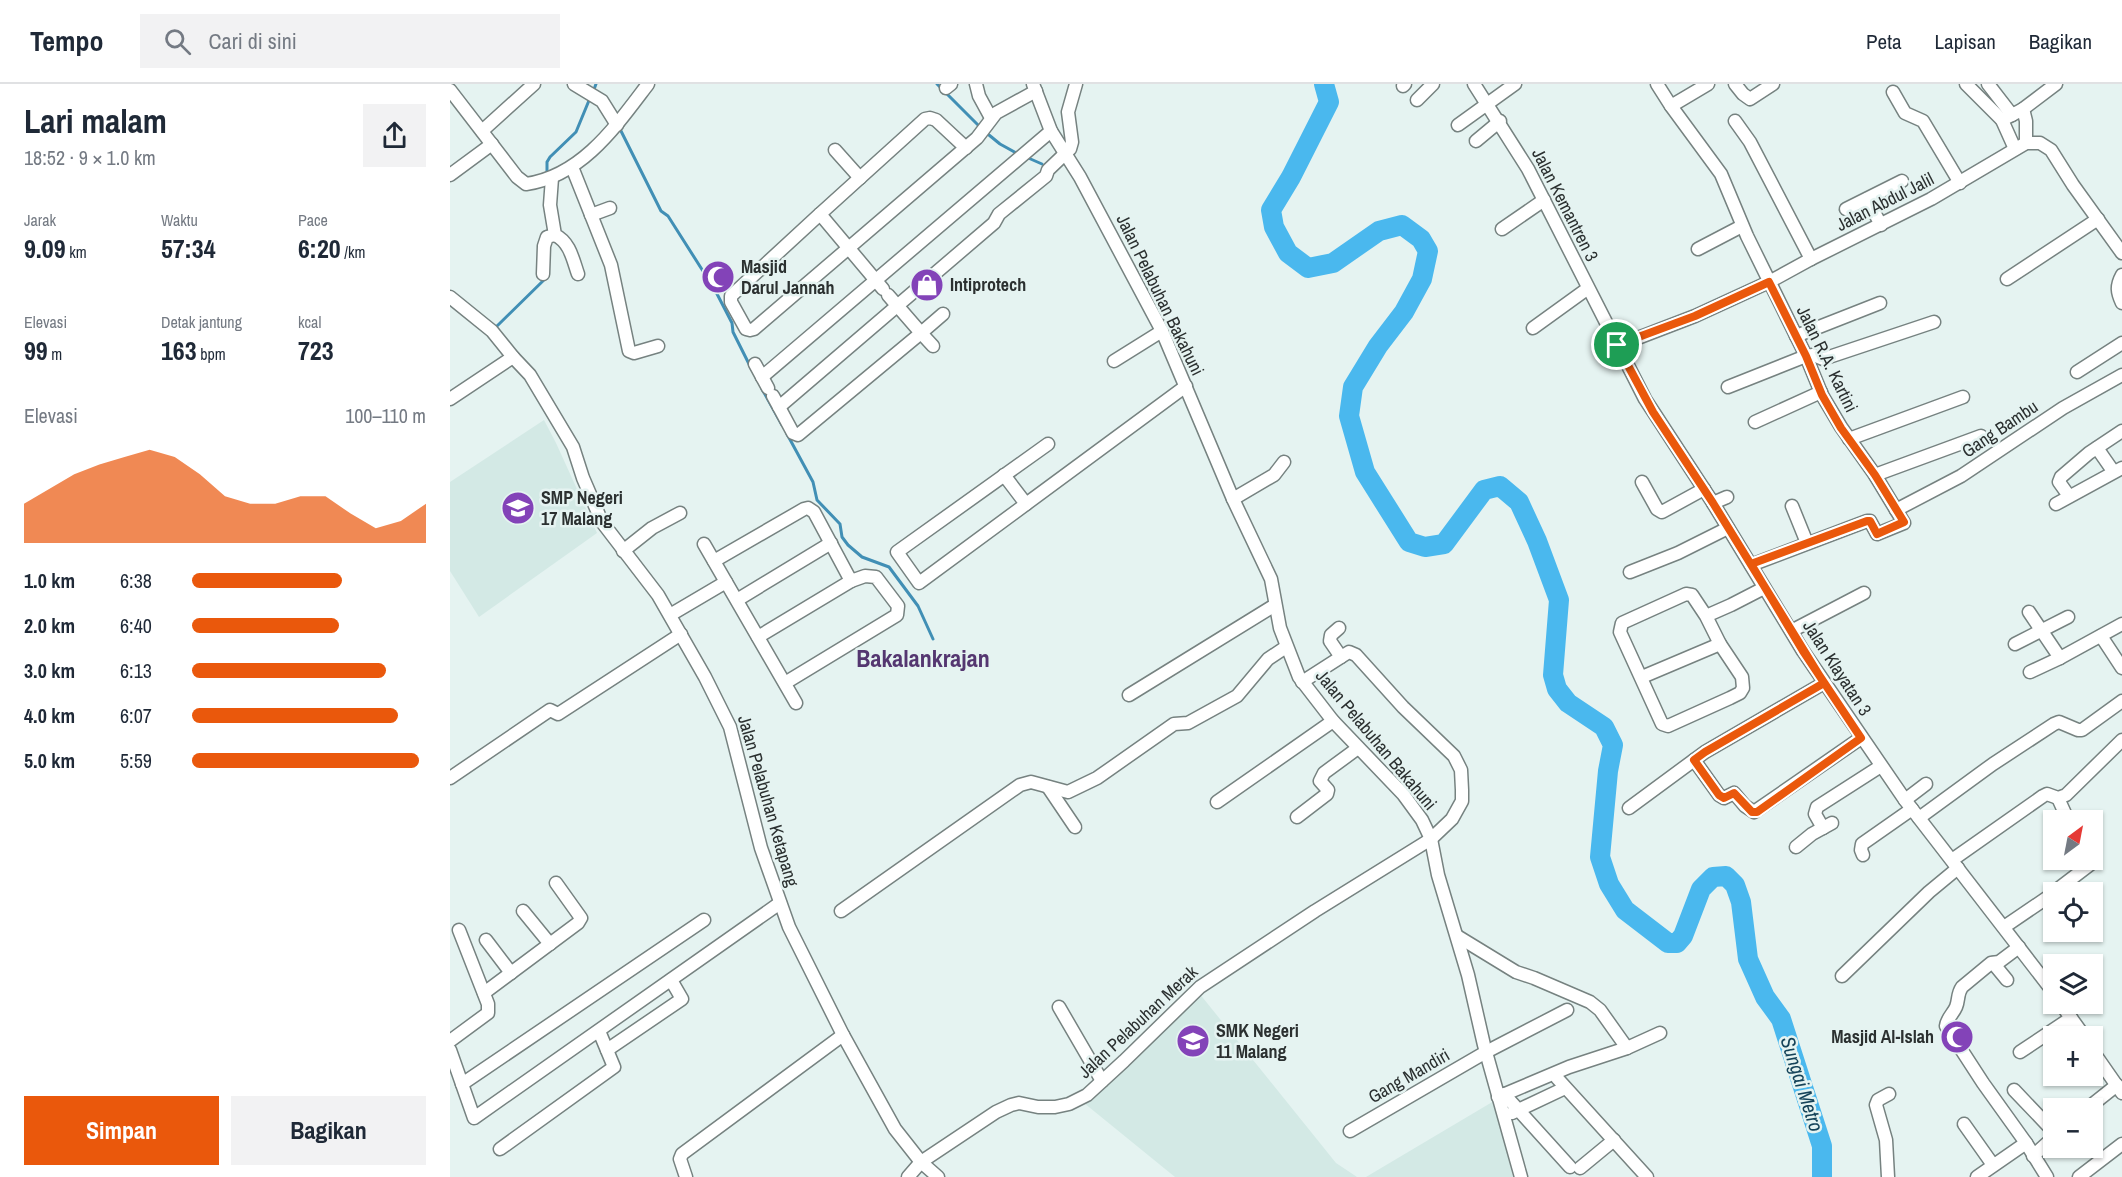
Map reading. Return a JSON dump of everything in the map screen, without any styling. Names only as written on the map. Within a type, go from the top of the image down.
[{"type":"street","points":[[482,131],[534,84]]},
{"type":"street","points":[[574,84],[595,95],[617,125]]},
{"type":"street","points":[[450,90],[522,182],[526,184],[552,178],[572,167],[617,125],[648,84]]},
{"type":"street","points":[[976,84],[979,96],[991,118]]},
{"type":"street","points":[[773,397],[897,305],[994,223],[999,214],[1046,176],[1048,170],[1070,149],[1072,142],[1068,112],[1076,84]]},
{"type":"street","points":[[1417,100],[1433,84]]},
{"type":"street","name":"Jalan Kemantren 3","points":[[1474,84],[1500,122],[1544,200],[1617,345]]},
{"type":"street","points":[[1458,125],[1515,84]]},
{"type":"street","name":"Jalan R.A. Kartini","points":[[1657,84],[1721,174],[1742,226],[1806,356],[1821,392],[1841,428],[1875,475],[1896,510]]},
{"type":"street","points":[[1671,106],[1708,84]]},
{"type":"street","points":[[1735,84],[1750,99],[1773,84]]},
{"type":"street","points":[[1966,84],[2012,115],[2026,121],[2021,146]]},
{"type":"street","points":[[2012,115],[2056,84]]},
{"type":"street","points":[[1995,86],[2012,115],[2021,146]]},
{"type":"street","points":[[966,148],[936,120],[925,119],[731,296],[731,302],[746,329],[754,328],[850,248],[978,138],[991,118],[1035,87]]},
{"type":"street","name":"Jalan Pelabuhan Bakahuni","points":[[1035,87],[1051,131],[1085,186],[1162,331],[1233,499],[1271,579],[1286,647],[1302,682],[1333,721],[1403,794],[1422,820],[1431,839],[1438,875],[1450,920],[1457,936],[1486,1052],[1501,1095],[1504,1116],[1521,1177]]},
{"type":"street","points":[[1893,92],[1905,113],[1923,121],[1960,183]]},
{"type":"street","points":[[1735,121],[1750,142],[1811,259]]},
{"type":"street","points":[[1476,141],[1500,122]]},
{"type":"street","points":[[762,377],[882,288],[1051,131]]},
{"type":"street","points":[[2021,146],[2040,143],[2051,150],[2122,254]]},
{"type":"street","points":[[450,175],[492,144]]},
{"type":"street","name":"Jalan Abdul Jalil","points":[[1617,345],[1695,316],[1769,282],[1960,183],[2021,146]]},
{"type":"street","points":[[835,150],[860,178]]},
{"type":"street","points":[[572,167],[611,265],[629,351],[634,353],[658,346]]},
{"type":"street","points":[[543,274],[544,246],[552,236],[550,205],[552,178]]},
{"type":"street","points":[[1846,209],[1902,181]]},
{"type":"street","points":[[1867,199],[1881,225]]},
{"type":"street","points":[[1502,229],[1544,200]]},
{"type":"street","points":[[591,215],[610,208]]},
{"type":"street","points":[[820,214],[933,346]]},
{"type":"street","points":[[2007,279],[2098,219]]},
{"type":"street","points":[[1698,249],[1742,226]]},
{"type":"street","points":[[552,236],[563,240],[578,274]]},
{"type":"street","points":[[2122,275],[2117,292],[2122,303]]},
{"type":"street","points":[[1533,328],[1587,289]]},
{"type":"street","name":"Jalan Pelabuhan Ketapang","points":[[450,297],[492,331],[530,375],[556,415],[573,447],[597,512],[623,551],[651,585],[681,634],[726,717],[761,848],[789,927],[843,1035],[895,1129],[921,1162],[938,1177]]},
{"type":"street","points":[[1796,336],[1880,303]]},
{"type":"street","points":[[755,364],[793,433],[798,435],[943,314]]},
{"type":"street","points":[[1728,387],[1806,356],[1813,355],[1823,359],[1934,322]]},
{"type":"street","points":[[1114,361],[1162,331]]},
{"type":"street","points":[[2078,372],[2122,343]]},
{"type":"street","name":"Jalan Klayatan 3","points":[[1617,345],[1649,406],[1713,503],[1824,683],[1912,809],[2043,979]]},
{"type":"street","points":[[450,399],[513,357]]},
{"type":"street","name":"Gang Bambu","points":[[1896,510],[1961,476],[2063,408],[2122,375]]},
{"type":"street","points":[[1048,444],[897,552],[919,583],[1186,386]]},
{"type":"street","points":[[1755,422],[1821,392]]},
{"type":"street","points":[[1849,439],[1963,397]]},
{"type":"street","points":[[2069,496],[2059,482],[2061,477],[2122,431]]},
{"type":"street","points":[[1875,475],[1981,436]]},
{"type":"street","points":[[2056,504],[2117,470],[2097,448]]},
{"type":"street","points":[[1233,499],[1274,474],[1284,462]]},
{"type":"street","points":[[1004,475],[1026,504]]},
{"type":"street","points":[[1642,482],[1657,509],[1662,512],[1704,489]]},
{"type":"street","points":[[1713,503],[1728,497]]},
{"type":"street","points":[[1792,506],[1807,543]]},
{"type":"street","points":[[714,561],[808,508],[814,512],[851,581]]},
{"type":"street","points":[[1751,564],[1869,520],[1877,534],[1904,523],[1896,510]]},
{"type":"street","points":[[623,551],[652,528],[680,513]]},
{"type":"street","points":[[1630,572],[1678,553],[1728,528]]},
{"type":"street","points":[[737,600],[831,543]]},
{"type":"street","points":[[704,544],[796,703]]},
{"type":"street","points":[[758,637],[851,581],[865,576],[876,577],[898,606],[897,615],[785,683]]},
{"type":"street","points":[[670,615],[726,582]]},
{"type":"street","points":[[1706,616],[1764,588]]},
{"type":"street","points":[[1797,628],[1864,593]]},
{"type":"street","points":[[1686,594],[1692,595],[1706,616],[1720,644],[1742,677],[1743,688],[1740,693],[1668,726],[1662,724],[1620,632],[1622,623],[1686,594]]},
{"type":"street","points":[[1129,695],[1275,605]]},
{"type":"street","points":[[2029,612],[2060,658]]},
{"type":"street","points":[[2015,644],[2068,617]]},
{"type":"street","points":[[2030,672],[2122,624]]},
{"type":"street","points":[[1302,682],[1341,657],[1330,641],[1331,635],[1339,628]]},
{"type":"street","points":[[450,778],[550,710],[558,714],[681,634]]},
{"type":"street","points":[[2101,636],[2122,668]]},
{"type":"street","points":[[1642,677],[1720,644]]},
{"type":"street","points":[[841,911],[1020,785],[1031,782],[1068,792],[1096,778],[1174,724],[1188,723],[1237,696],[1268,659],[1286,647]]},
{"type":"street","name":"Jalan Pelabuhan Merak","points":[[908,1177],[921,1162],[996,1112],[1011,1105],[1019,1103],[1038,1107],[1063,1106],[1087,1095],[1200,987],[1217,974],[1431,839],[1452,819],[1462,801],[1461,770],[1454,756],[1403,707],[1356,655],[1349,652],[1341,657]]},
{"type":"street","points":[[1629,808],[1705,752],[1824,683]]},
{"type":"street","points":[[1863,855],[1862,844],[1912,809],[1993,764],[2054,724],[2059,722],[2082,730],[2122,700]]},
{"type":"street","points":[[1217,802],[1333,721]]},
{"type":"street","points":[[1694,760],[1719,795],[1724,798],[1734,793],[1745,806],[1754,812],[1861,738]]},
{"type":"street","points":[[1842,976],[1955,864],[2043,796],[2047,794],[2058,798],[2071,792],[2122,740]]},
{"type":"street","points":[[1297,817],[1327,794],[1328,790],[1320,781],[1324,774],[1358,748]]},
{"type":"street","points":[[1796,847],[1828,825],[1815,814],[1817,807],[1881,766]]},
{"type":"street","points":[[1912,809],[1926,784]]},
{"type":"street","points":[[1048,786],[1075,827]]},
{"type":"street","points":[[2058,798],[2063,810]]},
{"type":"street","points":[[2068,882],[2083,870]]},
{"type":"street","points":[[484,993],[578,923],[581,918],[556,884]]},
{"type":"street","points":[[2004,927],[2043,900]]},
{"type":"street","points":[[450,1050],[474,1118],[780,903]]},
{"type":"street","points":[[523,911],[550,944]]},
{"type":"street","points":[[462,1084],[704,920]]},
{"type":"street","points":[[450,1041],[488,1013],[488,1004],[459,930]]},
{"type":"street","points":[[1457,936],[1516,972],[1590,1002],[1600,1010],[1627,1048]]},
{"type":"street","points":[[486,940],[511,973]]},
{"type":"street","points":[[2019,947],[2000,962],[1993,963],[1962,987],[1958,994],[1956,1008],[1946,1021],[1946,1026],[2047,1177]]},
{"type":"street","points":[[1993,963],[2007,980]]},
{"type":"street","points":[[607,1050],[682,999],[671,980]]},
{"type":"street","points":[[1059,1007],[1102,1081]]},
{"type":"street","name":"Gang Mandiri","points":[[1350,1131],[1486,1052],[1567,1010]]},
{"type":"street","points":[[2068,1014],[2077,1026]]},
{"type":"street","points":[[2020,1052],[2071,1018]]},
{"type":"street","points":[[500,1149],[614,1067],[599,1031]]},
{"type":"street","points":[[1614,1140],[1575,1168],[1519,1110],[1501,1095],[1569,1067],[1627,1048],[1660,1033]]},
{"type":"street","points":[[686,1177],[680,1159],[682,1154],[843,1035]]},
{"type":"street","points":[[2103,1066],[2119,1089],[2103,1099]]},
{"type":"street","points":[[1504,1116],[1519,1110],[1561,1083],[1614,1140],[1641,1175]]},
{"type":"street","points":[[2014,1090],[2043,1120]]},
{"type":"street","points":[[1888,1177],[1886,1140],[1876,1105],[1878,1100],[1889,1094]]},
{"type":"street","points":[[1964,1124],[1993,1165]]},
{"type":"street","points":[[1977,1177],[2026,1143]]},
{"type":"street","points":[[2079,1177],[2122,1144]]},
{"type":"street","points":[[2033,1156],[2043,1147]]},
{"type":"shaded area","name":"SMP Negeri 17 Malang","points":[[544,420],[597,533],[479,617],[450,571],[450,482]]},
{"type":"shaded area","name":"SMK Negeri 11 Malang","points":[[1199,993],[1336,1163],[1357,1177],[1175,1177],[1084,1103]]},
{"type":"shaded area","points":[[1494,1101],[1513,1177],[1366,1177]]},
{"type":"waterway","points":[[593,92],[596,84]]},
{"type":"waterway","points":[[937,84],[980,127]]},
{"type":"waterway","name":"Sungai Metro","points":[[1324,84],[1329,102],[1291,177],[1271,210],[1274,227],[1288,253],[1308,268],[1333,263],[1379,231],[1402,225],[1421,239],[1428,251],[1422,279],[1404,312],[1378,346],[1353,387],[1349,416],[1365,472],[1409,542],[1425,547],[1444,544],[1484,490],[1500,486],[1519,502],[1537,541],[1559,600],[1553,675],[1557,689],[1568,703],[1604,727],[1613,745],[1608,771],[1600,857],[1609,884],[1625,910],[1668,943],[1677,943],[1683,936],[1701,889],[1713,877],[1726,876],[1735,885],[1741,902],[1748,959],[1765,997],[1781,1019],[1822,1146],[1822,1177]]},
{"type":"waterway","points":[[547,174],[547,162],[576,132],[590,98]]},
{"type":"waterway","points":[[619,127],[661,211],[668,216],[715,290],[752,370]]},
{"type":"waterway","points":[[989,135],[1018,154]]},
{"type":"waterway","points":[[1026,157],[1042,164]]},
{"type":"waterway","points":[[496,327],[548,276]]},
{"type":"waterway","points":[[762,389],[782,425]]},
{"type":"waterway","points":[[787,434],[813,482],[817,500],[840,524],[842,537],[862,557],[889,567],[918,606],[933,639]]},
{"type":"place","name":"Masjid Darul Jannah","points":[[718,277]]},
{"type":"place","name":"Intiprotech","points":[[927,285]]},
{"type":"place","name":"SMP Negeri 17 Malang","points":[[518,508]]},
{"type":"place","name":"Masjid Al-Islah","points":[[1957,1037]]},
{"type":"place","name":"SMK Negeri 11 Malang","points":[[1193,1041]]},
{"type":"district","name":"Bakalankrajan","points":[[923,659]]},
{"type":"route","points":[[1617,345],[1645,399],[1713,503],[1764,588],[1803,651],[1824,683],[1694,760],[1721,797],[1724,798],[1734,793],[1752,812],[1757,812],[1861,738],[1803,651],[1751,564],[1869,520],[1877,534],[1904,522],[1875,475],[1841,428],[1822,395],[1806,356],[1769,282],[1695,316],[1617,345]]}]
